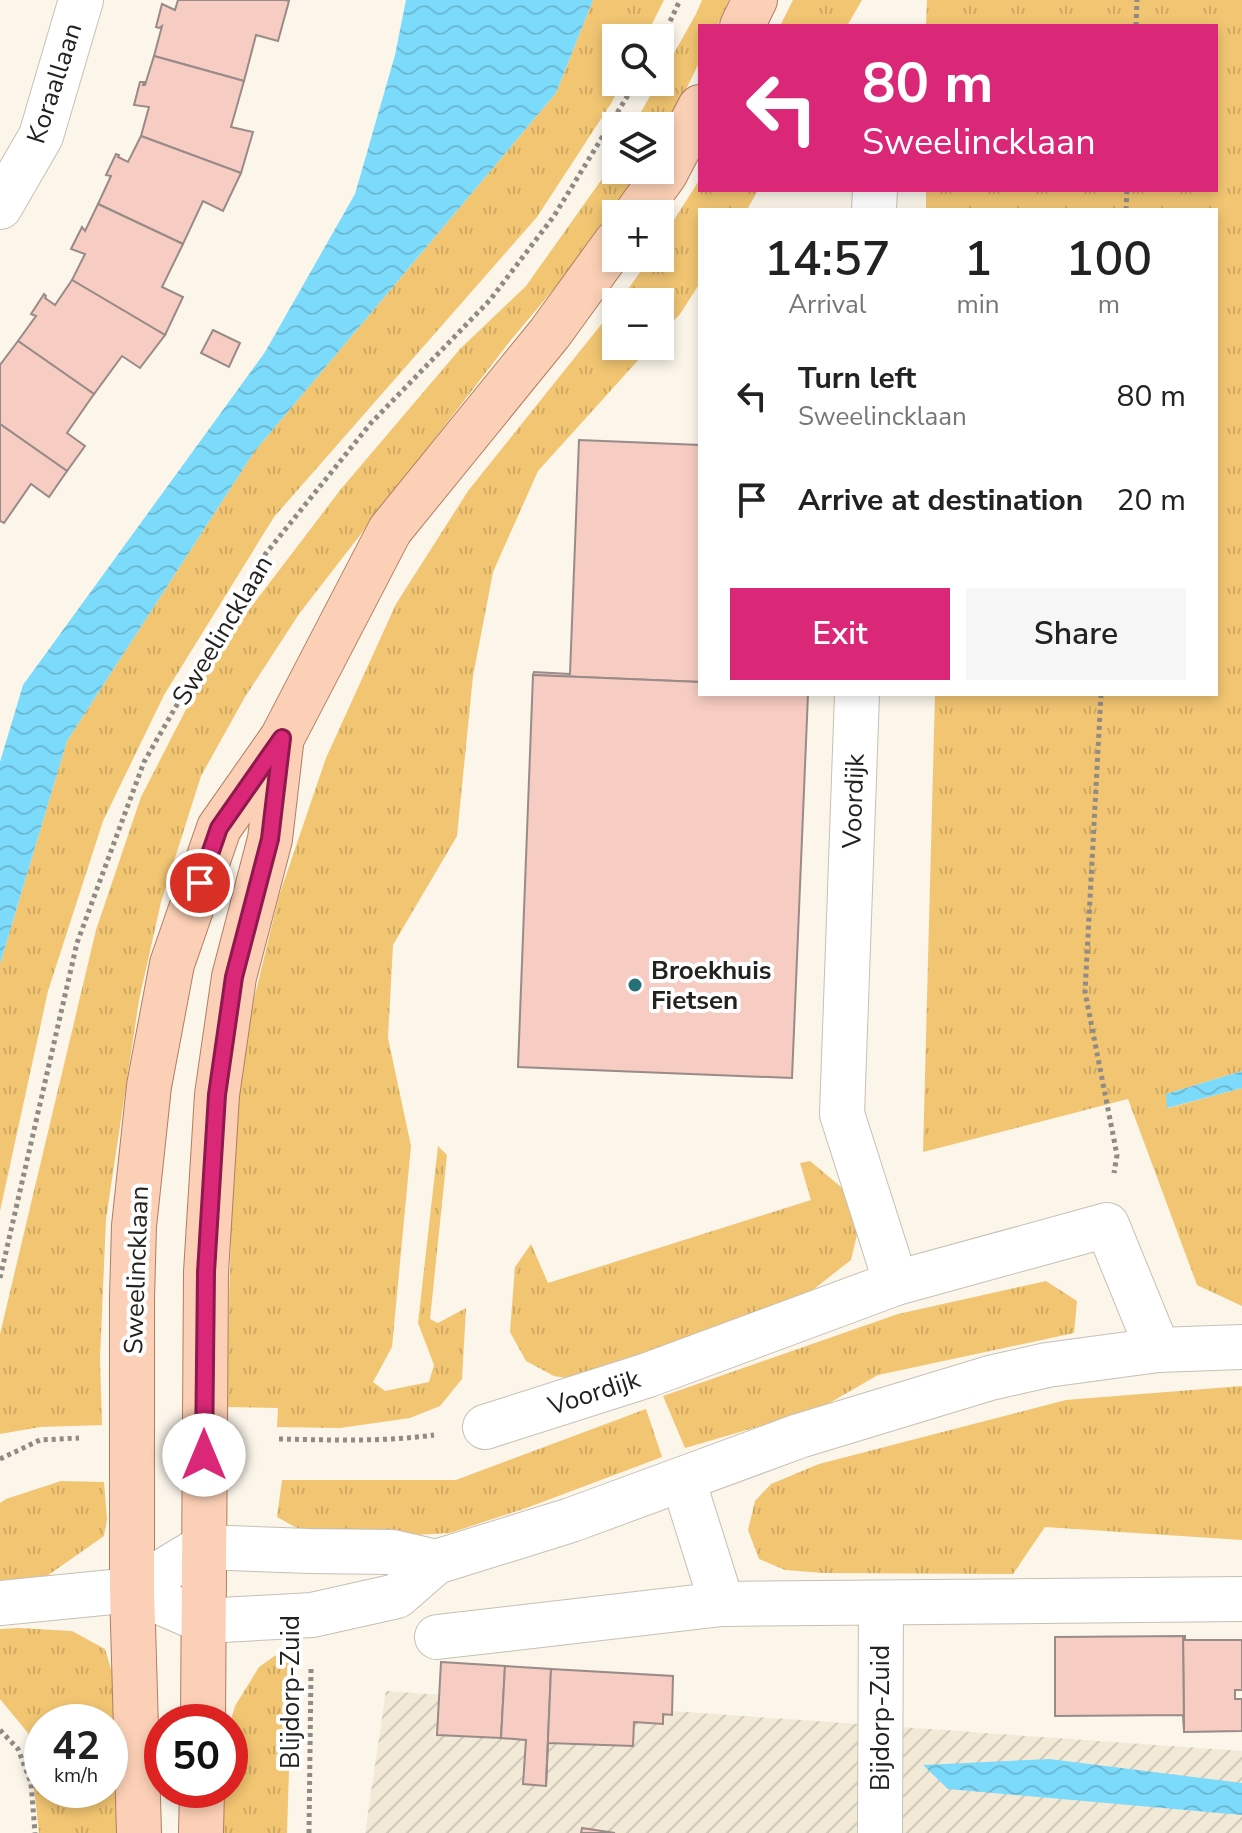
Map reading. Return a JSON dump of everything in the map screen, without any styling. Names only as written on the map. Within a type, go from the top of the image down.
[{"type":"main road","points":[[743,24],[755,0]]},
{"type":"main road","points":[[646,200],[665,174],[698,111]]},
{"type":"main road","name":"Sweelincklaan","points":[[139,1833],[132,1590],[134,1226],[149,1086],[172,964],[219,828],[282,738],[390,530],[550,333],[602,261]]},
{"type":"main road","name":"Sweelincklaan","points":[[203,1704],[206,1272],[217,1095],[234,977],[270,839],[282,738]]},
{"type":"main road","points":[[201,1833],[202,1808]]},
{"type":"street","name":"Koraallaan","points":[[0,207],[41,136],[81,0]]},
{"type":"street","name":"Voordijk","points":[[857,696],[842,1114],[896,1283]]},
{"type":"street","name":"Voordijk","points":[[485,1427],[648,1375],[896,1283],[1107,1225]]},
{"type":"street","points":[[1107,1225],[1158,1350]]},
{"type":"street","points":[[132,1590],[204,1621],[312,1615],[397,1596],[436,1562],[571,1520],[799,1436],[990,1378],[1047,1365],[1158,1350],[1242,1347]]},
{"type":"street","points":[[683,1480],[722,1604]]},
{"type":"street","points":[[0,1603],[132,1590],[203,1547],[392,1552],[436,1562]]},
{"type":"street","points":[[437,1637],[722,1604],[1242,1599]]},
{"type":"street","name":"Bijdorp-Zuid","points":[[880,1833],[881,1603]]},
{"type":"path","points":[[669,24],[680,0]]},
{"type":"path","points":[[1136,24],[1137,0]]},
{"type":"path","name":"Sweelincklaan","points":[[0,1278],[77,943],[144,762],[259,562],[371,423],[490,300],[554,216],[627,96]]},
{"type":"path","points":[[1101,696],[1085,992],[1117,1155],[1107,1225]]},
{"type":"path","points":[[279,1439],[418,1437],[485,1427]]},
{"type":"path","points":[[0,1459],[40,1440],[82,1438]]},
{"type":"path","name":"Blijdorp-Zuid","points":[[309,1833],[312,1615]]},
{"type":"path","points":[[0,1730],[18,1749],[31,1783],[35,1833]]},
{"type":"shaded area","points":[[386,1691],[1242,1751],[1242,1833],[365,1833]]},
{"type":"green space","points":[[593,0],[664,0],[652,24],[602,24],[602,96],[615,96],[537,217],[274,517],[164,695],[103,821],[48,991],[0,1211],[0,964],[67,741],[254,452],[556,93]]},
{"type":"green space","points":[[702,0],[729,0],[718,24],[698,24],[698,65],[674,114],[641,112],[650,96],[674,96],[674,53]]},
{"type":"green space","points":[[793,0],[862,0],[848,24],[781,24]]},
{"type":"green space","points":[[927,0],[1242,0],[1242,1071],[1166,1094],[1168,1108],[1242,1088],[1242,1306],[1197,1285],[1128,1099],[923,1152],[935,696],[1218,696],[1218,208],[926,208],[926,192],[1218,192],[1218,24],[926,24]]},
{"type":"green space","points":[[602,179],[602,184],[633,184],[623,200],[602,200],[602,231],[511,340],[299,614],[245,697],[201,776],[161,902],[139,1000],[106,1219],[100,1359],[102,1425],[40,1427],[0,1434],[0,1334],[96,930],[141,797],[213,657],[341,489],[460,349],[526,286]]},
{"type":"green space","points":[[698,182],[698,192],[757,192],[748,208],[698,208],[698,286],[674,321],[674,288],[629,288],[640,272],[674,272],[674,220]]},
{"type":"green space","points":[[602,324],[602,360],[638,360],[538,471],[493,572],[473,676],[457,836],[393,945],[388,1038],[411,1146],[392,1347],[373,1382],[385,1391],[429,1382],[434,1365],[418,1323],[438,1146],[447,1155],[430,1319],[438,1323],[466,1308],[462,1379],[440,1406],[410,1418],[340,1428],[277,1427],[278,1408],[226,1407],[234,1126],[249,1020],[279,896],[326,758],[396,604],[468,491]]},
{"type":"green space","points":[[810,1161],[847,1192],[859,1226],[851,1260],[805,1296],[578,1380],[554,1376],[526,1361],[510,1332],[515,1267],[531,1244],[548,1283],[811,1200],[800,1163]]},
{"type":"green space","points":[[1046,1281],[1077,1301],[1074,1333],[878,1375],[819,1409],[685,1448],[663,1396],[898,1314]]},
{"type":"green space","points":[[1242,1386],[1242,1540],[1045,1527],[1013,1574],[823,1573],[785,1570],[759,1559],[748,1530],[755,1501],[771,1484],[819,1464],[1066,1400]]},
{"type":"green space","points":[[646,1409],[662,1457],[450,1533],[365,1538],[304,1532],[277,1517],[282,1480],[456,1480]]},
{"type":"green space","points":[[61,1481],[104,1482],[107,1519],[104,1536],[27,1590],[0,1594],[0,1503]]},
{"type":"green space","points":[[0,1629],[72,1631],[105,1649],[115,1682],[116,1704],[24,1704],[24,1728],[0,1699]]},
{"type":"green space","points":[[293,1643],[287,1833],[220,1833],[220,1808],[248,1808],[248,1704],[236,1704],[259,1667]]},
{"type":"green space","points":[[36,1808],[120,1808],[121,1833],[39,1833]]},
{"type":"water","points":[[406,0],[593,0],[556,93],[254,452],[67,741],[0,964],[0,762],[23,685],[265,352],[355,194],[395,55]]},
{"type":"water","points":[[1242,1071],[1242,1088],[1167,1108],[1166,1094]]},
{"type":"water","points":[[1049,1759],[1242,1783],[1242,1815],[948,1789],[923,1765]]},
{"type":"building","points":[[178,0],[289,1],[278,41],[256,35],[244,81],[154,56],[162,26],[156,27],[162,4],[175,10]]},
{"type":"building","points":[[154,56],[244,81],[231,127],[253,132],[241,173],[141,136],[149,107],[134,105],[140,82],[145,85]]},
{"type":"building","points":[[141,136],[241,173],[223,211],[203,201],[183,244],[98,204],[111,176],[106,175],[116,154],[128,162]]},
{"type":"building","points":[[98,204],[183,244],[162,287],[183,297],[165,335],[72,280],[85,254],[71,249],[82,227],[85,231]]},
{"type":"building","points":[[72,280],[165,335],[140,368],[122,356],[94,394],[18,341],[36,316],[31,314],[44,294],[55,305]]},
{"type":"building","points":[[213,330],[240,343],[229,367],[201,353]]},
{"type":"building","points":[[18,341],[94,394],[67,433],[85,446],[67,471],[0,424],[0,365]]},
{"type":"building","points":[[0,424],[67,471],[49,497],[31,484],[4,523],[0,521]]},
{"type":"building","points":[[579,440],[698,445],[698,682],[533,675],[534,672],[570,674]]},
{"type":"building","points":[[533,675],[698,682],[698,696],[808,696],[792,1078],[518,1067]]},
{"type":"building","points":[[1183,1636],[1185,1640],[1242,1640],[1242,1690],[1235,1690],[1235,1699],[1242,1699],[1242,1731],[1184,1732]]},
{"type":"building","points":[[1183,1636],[1184,1731],[1183,1715],[1055,1716],[1055,1637]]},
{"type":"building","points":[[441,1662],[505,1666],[501,1738],[437,1735]]},
{"type":"building","points":[[505,1666],[551,1669],[546,1786],[523,1784],[526,1740],[501,1738]]},
{"type":"building","points":[[551,1669],[673,1676],[672,1715],[663,1714],[663,1724],[634,1722],[633,1746],[548,1743],[546,1786]]},
{"type":"building","points":[[582,1828],[615,1833],[581,1833]]},
{"type":"place","name":"Broekhuis Fietsen","points":[[635,985]]},
{"type":"route","points":[[200,883],[219,828],[282,738],[270,839],[234,977],[217,1095],[206,1272],[204,1455]]}]
